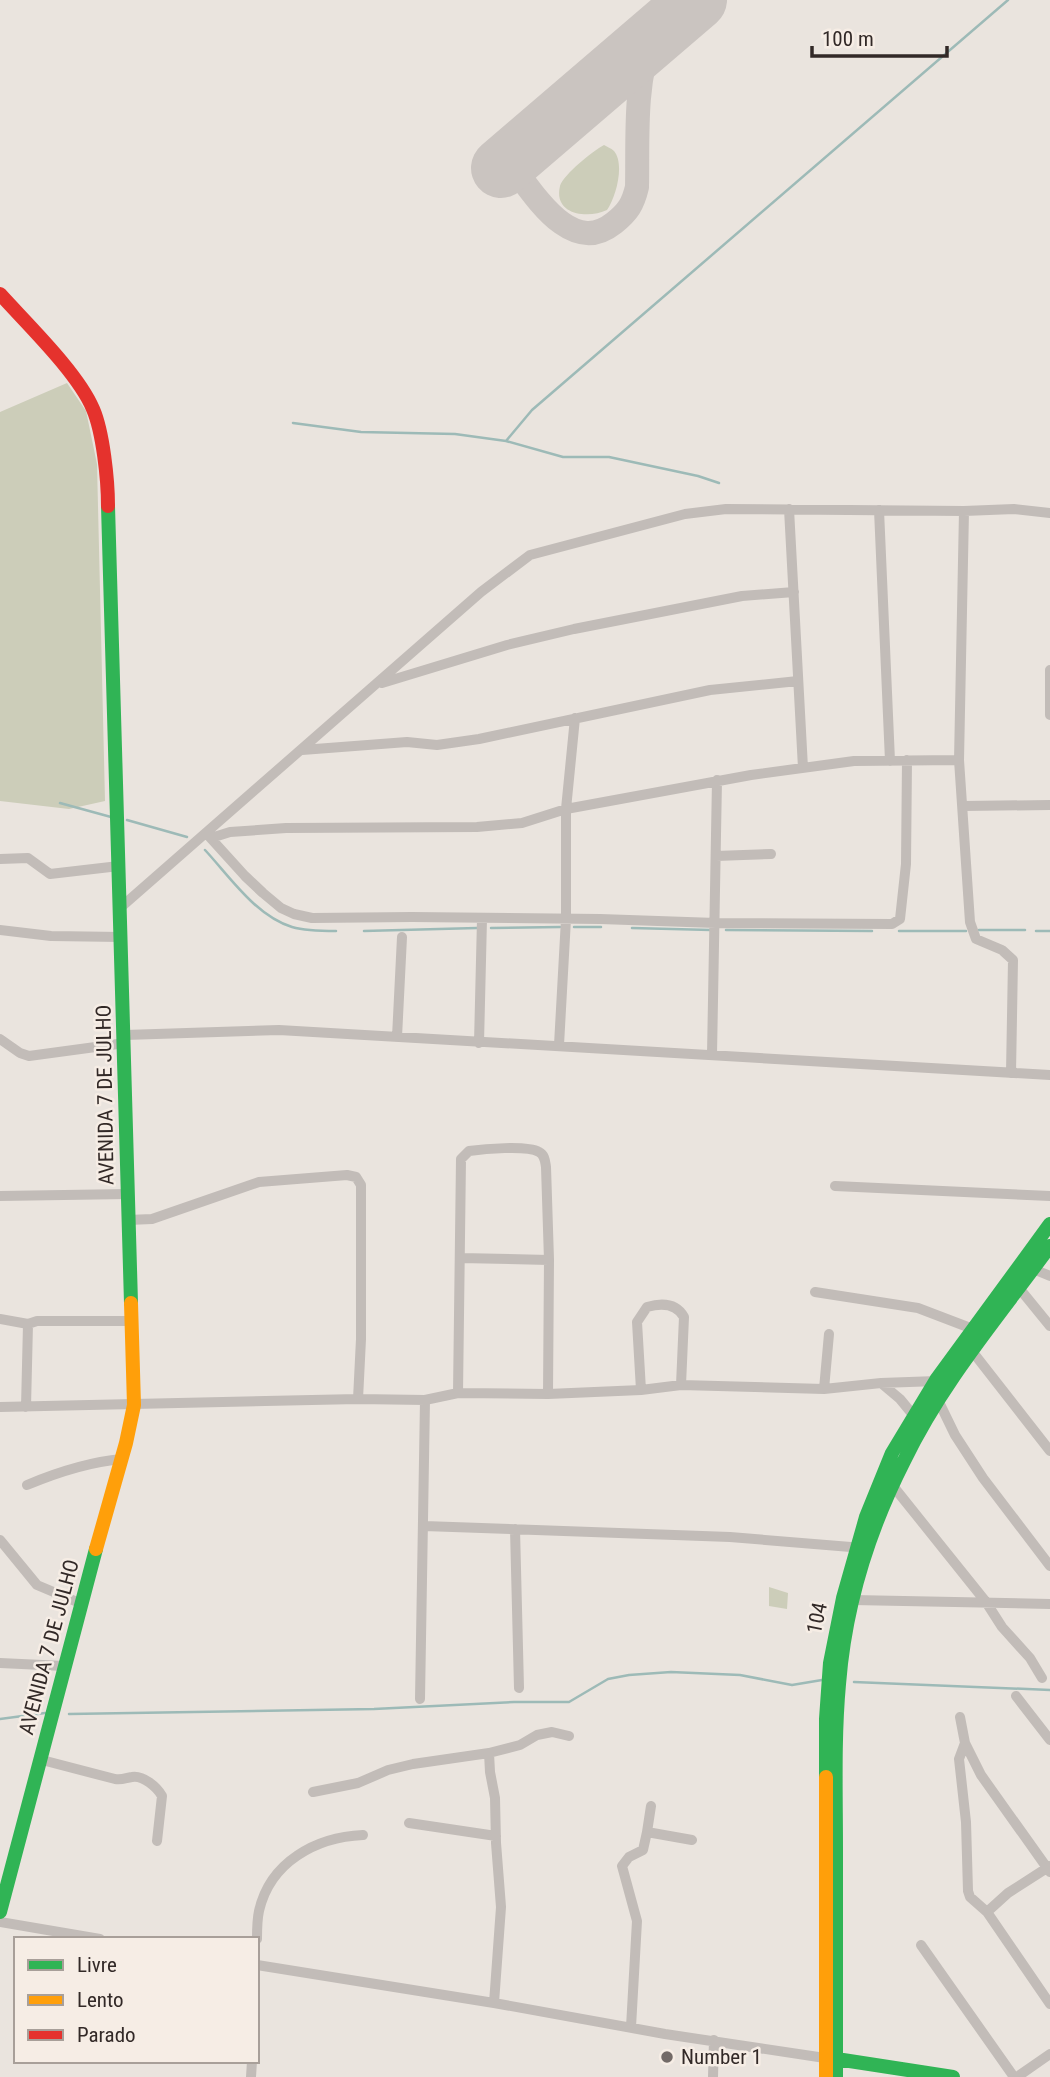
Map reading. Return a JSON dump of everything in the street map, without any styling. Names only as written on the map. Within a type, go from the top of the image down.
[{"type":"street","name":"AVENIDA 7 DE JULHO","points":[[0,294],[73,377],[93,408],[108,494],[134,1405],[122,1459],[64,1666],[42,1760],[0,1912]]},
{"type":"street","points":[[120,908],[208,835],[481,592],[530,555],[685,514],[726,509],[1014,509],[1050,513]]},
{"type":"street","points":[[789,509],[803,768]]},
{"type":"street","points":[[879,510],[890,761]]},
{"type":"street","points":[[964,511],[960,760],[970,922],[973,934],[979,942],[1002,950],[1013,960],[1010,1073]]},
{"type":"street","points":[[377,684],[506,645],[574,629],[731,598],[794,592]]},
{"type":"street","points":[[1050,670],[1050,715]]},
{"type":"street","points":[[302,750],[407,742],[437,745],[480,739],[710,690],[798,681]]},
{"type":"street","points":[[559,1045],[566,919],[566,809],[575,719]]},
{"type":"street","points":[[208,835],[245,876],[281,908],[312,918],[897,923],[901,914],[906,864],[907,760]]},
{"type":"street","points":[[208,835],[286,828],[502,825],[522,823],[566,809],[717,780],[853,761],[960,760]]},
{"type":"street","points":[[712,1055],[717,780]]},
{"type":"street","points":[[964,806],[1050,805]]},
{"type":"street","points":[[716,856],[771,854]]},
{"type":"street","points":[[0,859],[28,858],[50,874],[118,866]]},
{"type":"street","points":[[479,1043],[482,919]]},
{"type":"street","points":[[0,930],[51,936],[121,937]]},
{"type":"street","points":[[397,1037],[402,937]]},
{"type":"street","points":[[0,1039],[29,1056],[125,1039],[279,1030],[1050,1075]]},
{"type":"street","points":[[458,1394],[461,1159],[469,1151],[530,1149],[540,1152],[545,1159],[549,1260],[548,1394]]},
{"type":"street","points":[[128,1220],[152,1219],[267,1180],[356,1177],[360,1185],[361,1339],[358,1399]]},
{"type":"street","points":[[835,1186],[1050,1196]]},
{"type":"street","points":[[0,1196],[128,1194]]},
{"type":"street","name":"104","points":[[831,2058],[831,1752],[833,1684],[843,1598],[863,1548],[866,1517],[883,1475],[914,1416],[940,1389],[973,1329],[1050,1224]]},
{"type":"street","points":[[833,1684],[863,1548],[910,1447],[940,1389],[972,1351],[1050,1246]]},
{"type":"street","points":[[460,1258],[549,1260]]},
{"type":"street","points":[[1033,1269],[1050,1276]]},
{"type":"street","points":[[1019,1288],[1050,1326]]},
{"type":"street","points":[[815,1292],[918,1308],[973,1329]]},
{"type":"street","points":[[641,1390],[638,1322],[647,1307],[656,1304],[674,1307],[680,1310],[684,1317],[681,1385]]},
{"type":"street","points":[[0,1319],[28,1324],[37,1321],[132,1321]]},
{"type":"street","points":[[26,1407],[28,1324]]},
{"type":"street","points":[[824,1389],[828,1334]]},
{"type":"street","points":[[972,1351],[1050,1451]]},
{"type":"street","points":[[0,1407],[358,1399],[425,1400],[458,1394],[548,1394],[641,1390],[681,1385],[824,1389],[881,1382],[940,1389]]},
{"type":"street","points":[[881,1382],[914,1416]]},
{"type":"street","points":[[940,1389],[955,1435],[983,1478],[1050,1566]]},
{"type":"street","points":[[419,1699],[425,1400]]},
{"type":"street","points":[[27,1485],[84,1465],[122,1459]]},
{"type":"street","points":[[892,1486],[986,1602],[1002,1628],[1030,1658],[1042,1678]]},
{"type":"street","points":[[424,1526],[730,1537],[863,1548]]},
{"type":"street","points":[[516,1529],[519,1688]]},
{"type":"street","points":[[0,1541],[37,1585],[82,1604]]},
{"type":"street","points":[[853,1600],[1050,1604]]},
{"type":"street","points":[[0,1663],[64,1666]]},
{"type":"street","points":[[1016,1696],[1050,1740]]},
{"type":"street","points":[[960,1717],[965,1743],[981,1775],[1049,1869],[1007,1893],[987,1912]]},
{"type":"street","points":[[313,1792],[358,1783],[388,1770],[413,1764],[489,1753],[520,1745],[543,1733],[569,1736]]},
{"type":"street","points":[[965,1743],[959,1759],[966,1822],[968,1891],[970,1897],[987,1912],[1050,2004]]},
{"type":"street","points":[[489,1753],[495,1798],[501,1931],[494,2003]]},
{"type":"street","points":[[42,1760],[115,1779],[144,1779],[160,1791],[162,1796],[157,1841]]},
{"type":"street","points":[[631,2027],[637,1921],[622,1866],[629,1857],[643,1850],[651,1806]]},
{"type":"street","points":[[409,1822],[496,1836]]},
{"type":"street","points":[[647,1832],[692,1840]]},
{"type":"street","points":[[257,1937],[259,1912],[266,1891],[288,1860],[321,1843],[346,1836],[363,1835]]},
{"type":"street","points":[[0,1922],[88,1937]]},
{"type":"street","points":[[921,1945],[1015,2077],[1050,2054]]},
{"type":"street","points":[[259,1965],[808,2057],[831,2058],[953,2077]]},
{"type":"street","points":[[713,2077],[714,2040]]},
{"type":"street","points":[[826,2077],[831,2058]]},
{"type":"street","points":[[831,2058],[836,2077]]},
{"type":"green space","points":[[604,145],[614,151],[619,164],[616,189],[607,210],[582,214],[567,209],[559,196],[562,181],[579,163]]},
{"type":"green space","points":[[67,383],[86,411],[97,464],[105,801],[69,809],[0,801],[0,412]]},
{"type":"green space","points":[[769,1587],[788,1593],[787,1609],[769,1606]]},
{"type":"waterway","points":[[506,441],[532,410],[1008,0]]},
{"type":"waterway","points":[[293,423],[361,432],[455,434],[506,441],[563,457],[609,457],[719,483]]},
{"type":"waterway","points":[[60,803],[111,817]]},
{"type":"waterway","points":[[127,820],[187,837]]},
{"type":"waterway","points":[[205,850],[255,905],[279,922],[314,931],[336,931]]},
{"type":"waterway","points":[[491,928],[560,927]]},
{"type":"waterway","points":[[574,927],[601,927]]},
{"type":"waterway","points":[[364,931],[477,928]]},
{"type":"waterway","points":[[632,928],[711,930]]},
{"type":"waterway","points":[[726,930],[872,931]]},
{"type":"waterway","points":[[979,930],[1025,930]]},
{"type":"waterway","points":[[899,931],[966,931]]},
{"type":"waterway","points":[[1036,931],[1050,931]]},
{"type":"waterway","points":[[69,1714],[374,1709],[569,1702],[608,1679],[671,1672],[740,1675],[792,1685],[822,1680]]},
{"type":"waterway","points":[[854,1682],[1050,1690]]},
{"type":"waterway","points":[[0,1719],[45,1713]]},
{"type":"taxiway","points":[[509,162],[541,204],[568,227],[582,232],[598,232],[619,219],[629,207],[637,187],[639,94],[651,39]]},
{"type":"runway","points":[[501,168],[697,0]]},
{"type":"traffic: fast","points":[[108,506],[131,1303]]},
{"type":"traffic: fast","points":[[826,1777],[830,1663],[843,1598],[866,1517],[892,1453],[936,1380],[1050,1224]]},
{"type":"traffic: fast","points":[[836,2077],[836,1725],[842,1655],[853,1598],[880,1514],[919,1432],[972,1350],[1050,1246]]},
{"type":"traffic: fast","points":[[0,1912],[96,1549]]},
{"type":"traffic: fast","points":[[830,2058],[953,2077]]},
{"type":"traffic: slow","points":[[96,1549],[134,1405],[131,1303]]},
{"type":"traffic: slow","points":[[826,1777],[826,2077]]},
{"type":"traffic: jam","points":[[0,294],[64,365],[86,395],[100,430],[108,506]]},
{"type":"place","name":"Number 1","points":[[667,2057]]}]
